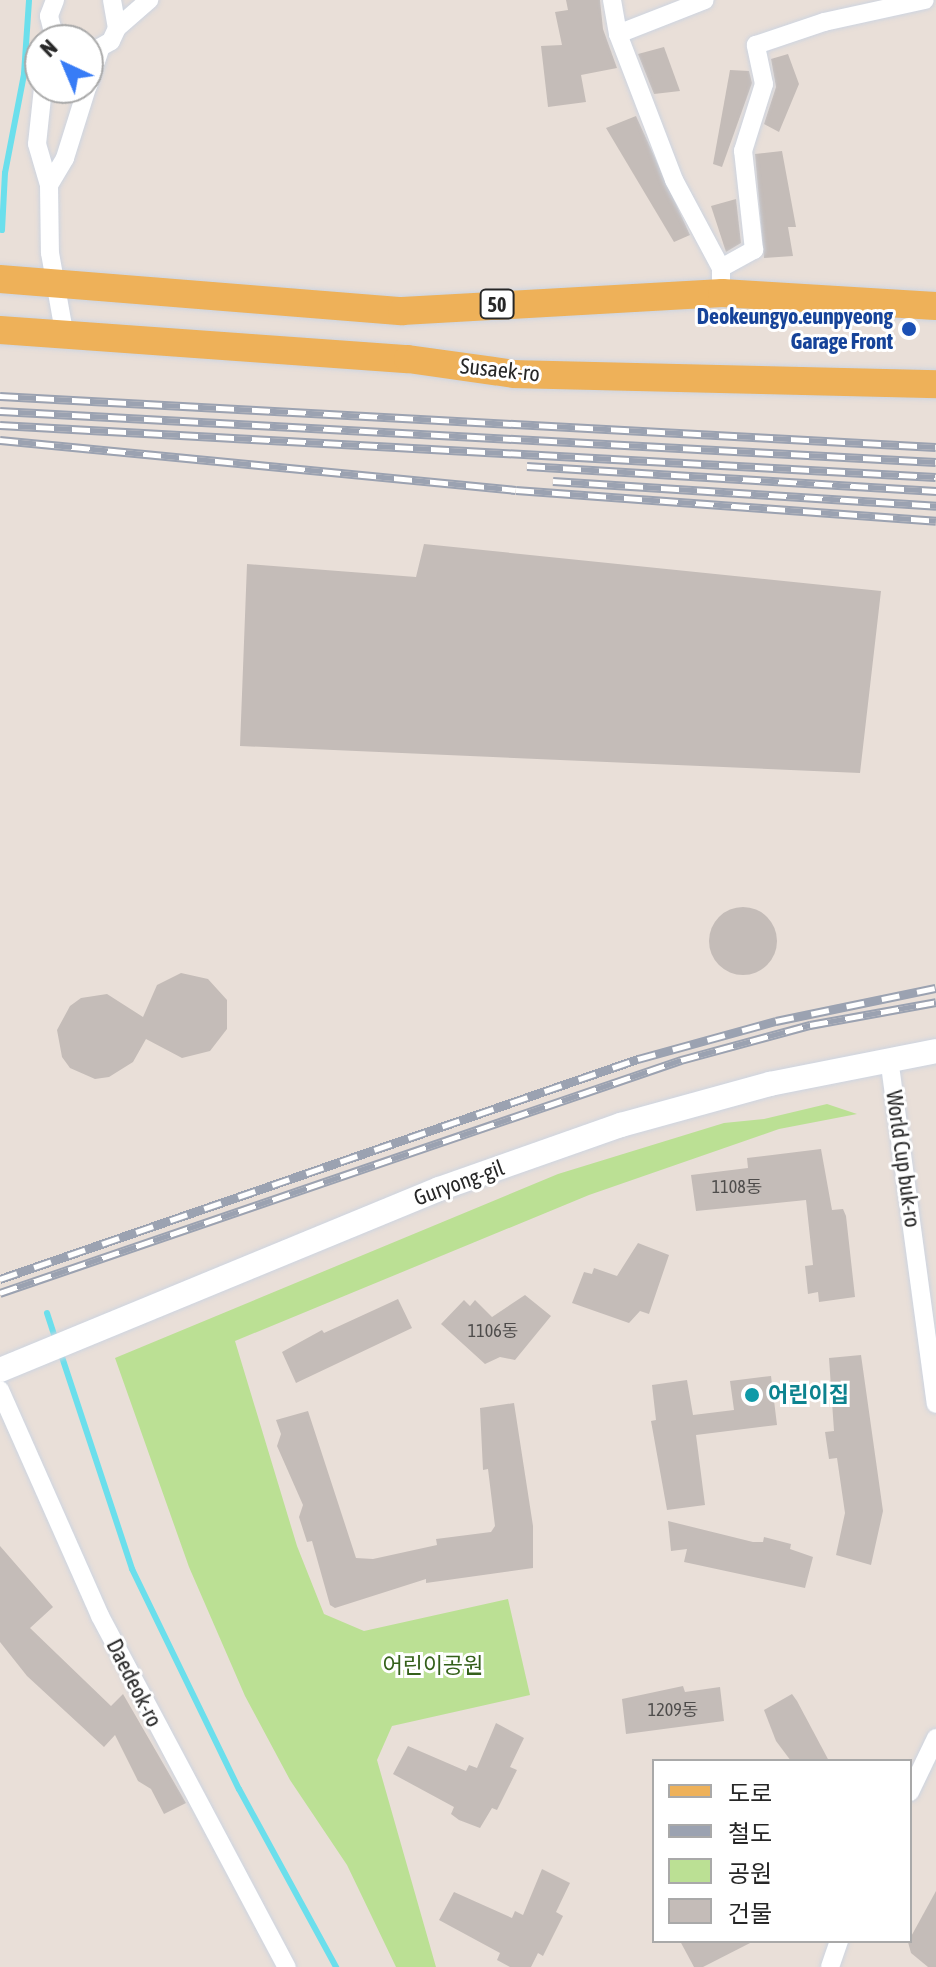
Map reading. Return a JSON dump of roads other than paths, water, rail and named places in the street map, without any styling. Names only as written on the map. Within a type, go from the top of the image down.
[{"type":"main road","points":[[5,280],[58,288]]},
{"type":"main road","name":"50","points":[[58,288],[402,311],[721,281],[936,306]]},
{"type":"main road","name":"Susaek-ro","points":[[4,331],[408,359],[515,374],[936,384]]},
{"type":"main road","name":"Guryong-gil","points":[[3,1375],[93,1331],[439,1189],[621,1125],[889,1058],[936,1051]]},
{"type":"street","points":[[52,24],[55,0]]},
{"type":"street","points":[[112,0],[117,28]]},
{"type":"street","points":[[104,42],[149,0]]},
{"type":"street","points":[[612,0],[618,34],[674,180],[721,281],[754,250],[743,151],[764,84],[756,45],[824,22],[925,0]]},
{"type":"street","points":[[618,34],[705,0]]},
{"type":"street","points":[[41,104],[37,144],[49,185],[47,217],[65,337]]},
{"type":"street","points":[[49,185],[65,158],[82,104]]},
{"type":"street","name":"World Cup buk-ro","points":[[889,1058],[936,1404]]},
{"type":"street","name":"Daedeok-ro","points":[[3,1375],[100,1616],[287,1967]]},
{"type":"street","points":[[912,1788],[936,1738]]},
{"type":"street","points":[[830,1967],[838,1943]]},
{"type":"waterway","points":[[2,230],[5,173],[24,74],[29,0]]},
{"type":"waterway","points":[[47,1313],[56,1340]]},
{"type":"waterway","points":[[60,1351],[132,1569],[239,1789],[336,1967]]},
{"type":"railway","points":[[0,396],[936,447]]},
{"type":"railway","points":[[0,411],[936,462]]},
{"type":"railway","points":[[0,425],[936,477]]},
{"type":"railway","points":[[0,440],[516,490],[936,521]]},
{"type":"railway","points":[[527,466],[936,491]]},
{"type":"railway","points":[[553,481],[936,506]]},
{"type":"railway","points":[[0,1279],[638,1059],[776,1021],[936,988]]},
{"type":"railway","points":[[0,1293],[681,1060],[810,1025],[936,1002]]},
{"type":"place","name":"Deokeungyo.eunpyeong Garage Front","points":[[909,329]]},
{"type":"place","name":"어린이집","points":[[752,1395]]},
{"type":"park label","name":"어린이공원","points":[[433,1666]]}]
